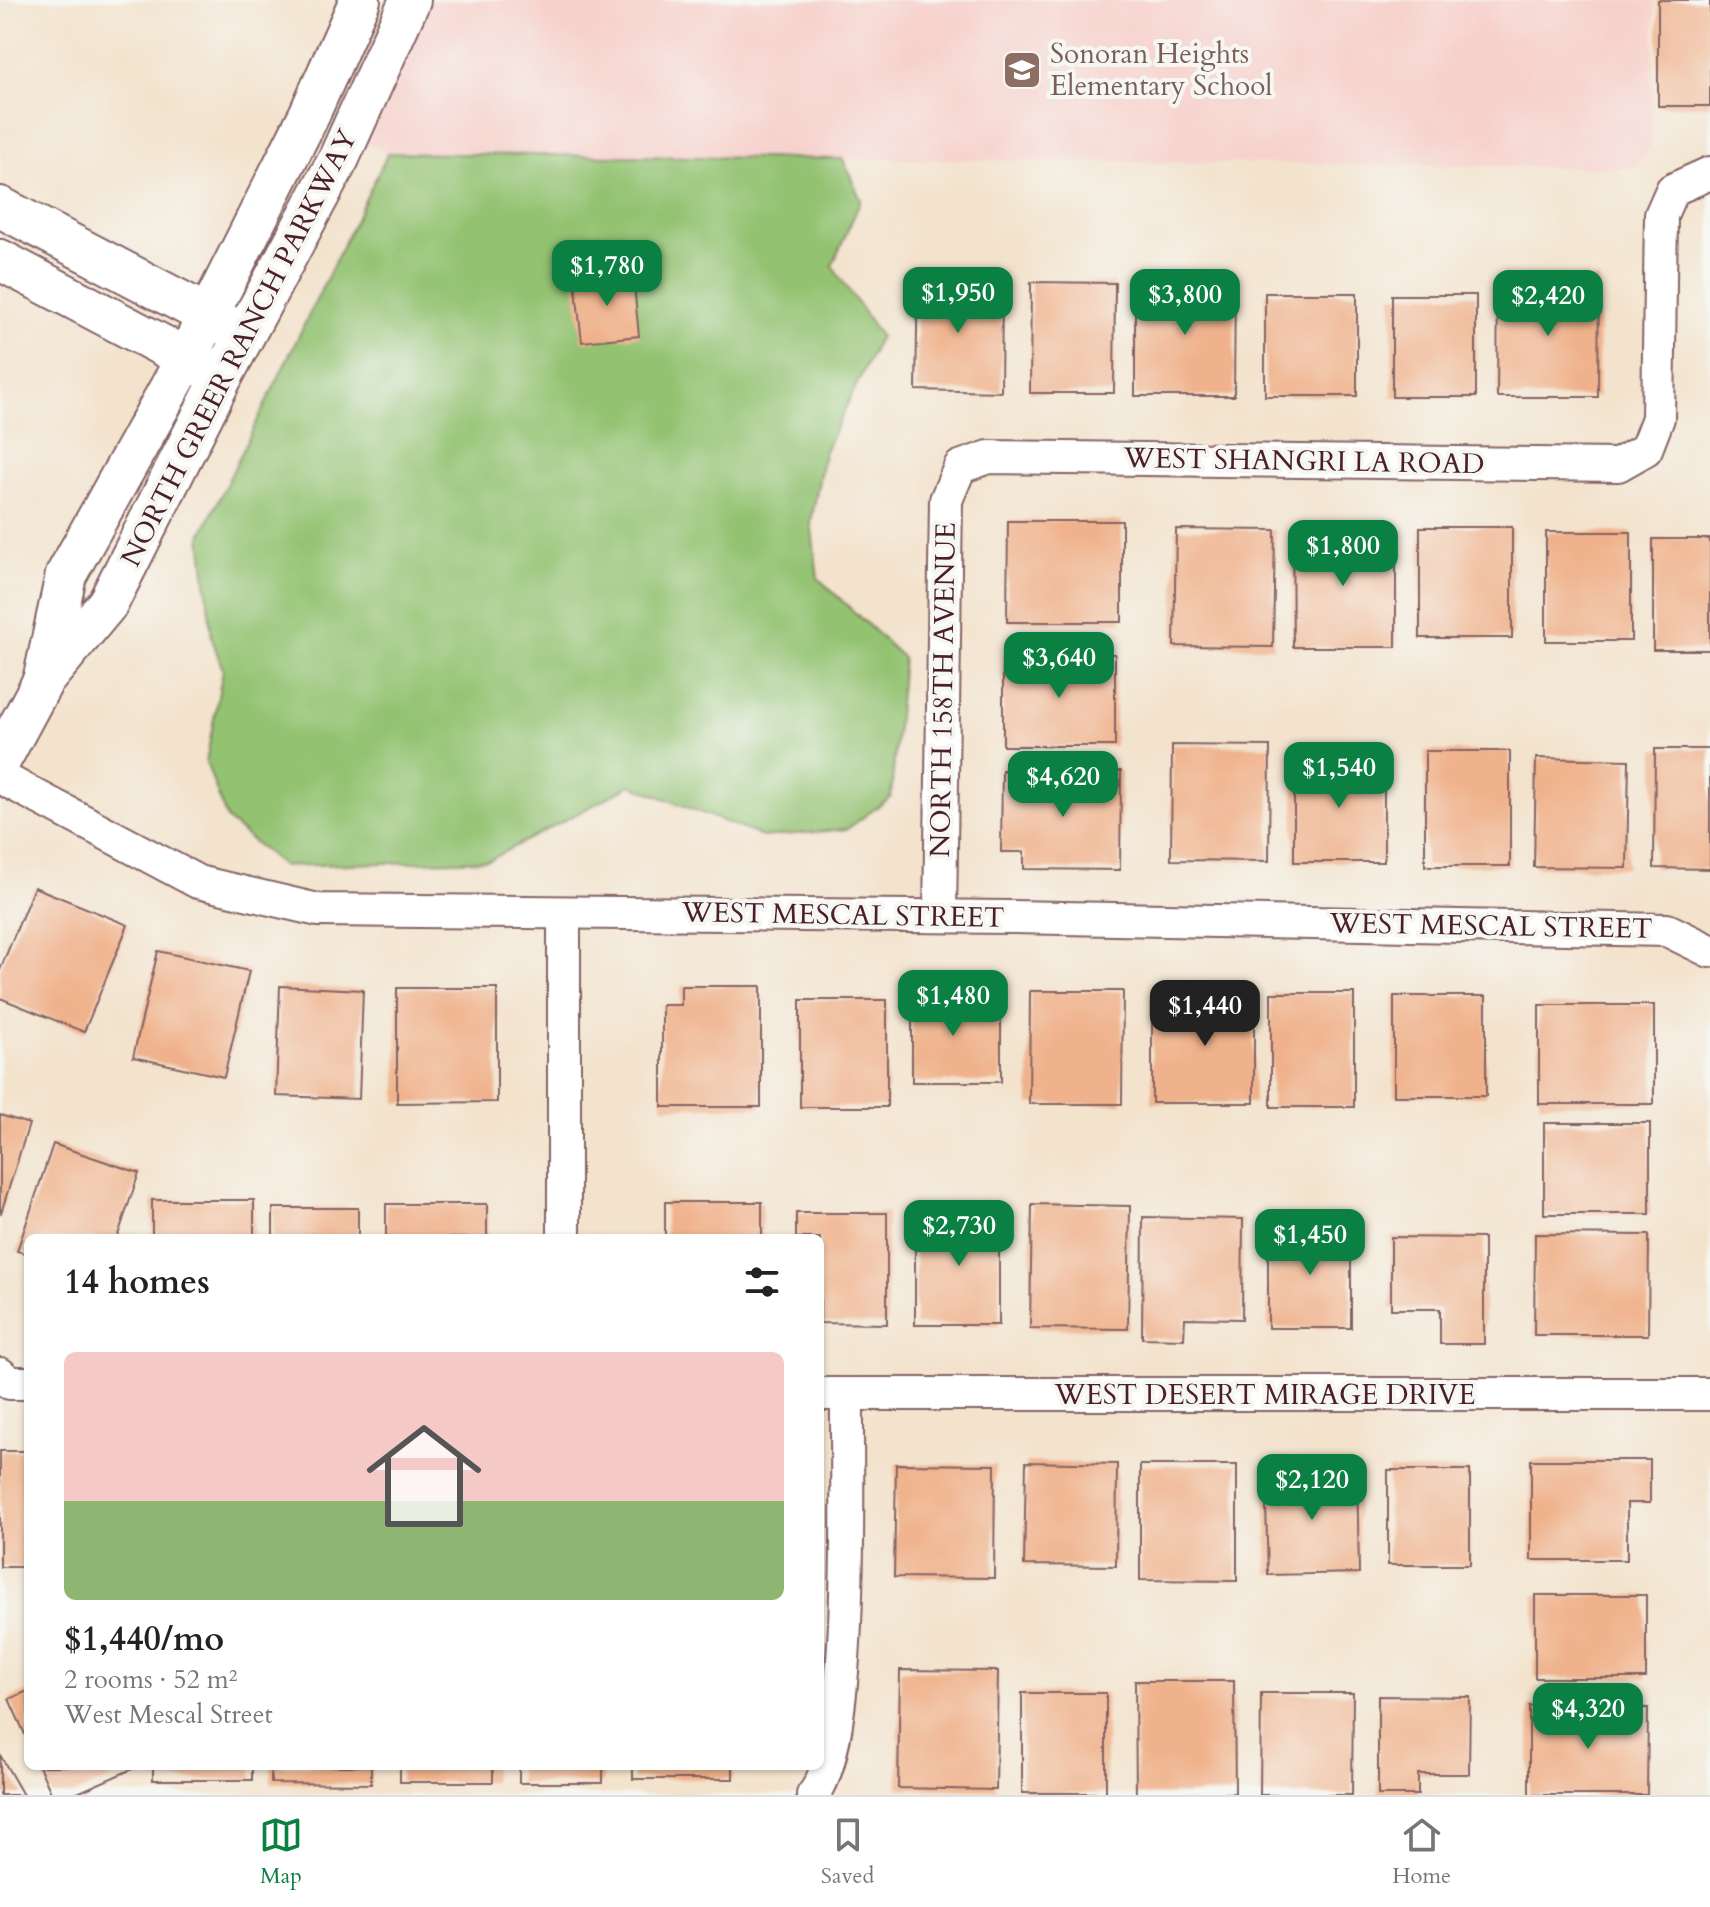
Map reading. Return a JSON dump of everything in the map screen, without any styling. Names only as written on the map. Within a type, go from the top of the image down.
[{"type":"street","name":"NORTH GREER RANCH PARKWAY","points":[[43,681],[66,575],[187,357],[309,115],[360,0]]},
{"type":"street","name":"NORTH GREER RANCH PARKWAY","points":[[0,761],[43,681],[108,603],[222,377],[339,158],[410,0]]},
{"type":"street","name":"WEST SHANGRI LA ROAD","points":[[960,467],[989,457],[1618,465],[1646,449],[1658,418],[1661,215],[1672,190],[1710,173]]},
{"type":"street","points":[[0,207],[246,335]]},
{"type":"street","points":[[0,260],[222,377]]},
{"type":"street","name":"NORTH 158TH AVENUE","points":[[940,916],[946,500],[960,467]]},
{"type":"street","name":"WEST MESCAL STREET","points":[[0,777],[198,882],[318,910],[940,916],[1667,930],[1710,951]]},
{"type":"street","points":[[564,913],[564,1234]]},
{"type":"street","points":[[0,1374],[10,1383],[24,1383]]},
{"type":"street","name":"WEST DESERT MIRAGE DRIVE","points":[[834,1395],[1710,1394]]},
{"type":"street","points":[[820,1792],[833,1743],[844,1673],[834,1395]]},
{"type":"shaded area","name":"Sonoran Heights Elementary School","points":[[423,0],[1655,0],[1651,147],[1636,168],[388,153],[358,139]]},
{"type":"green space","points":[[388,153],[843,159],[861,200],[832,266],[880,336],[824,453],[811,522],[818,578],[903,658],[891,797],[847,829],[763,837],[631,785],[489,860],[283,866],[227,820],[206,762],[223,670],[212,639],[201,536]]},
{"type":"building","points":[[1658,0],[1710,0],[1710,106],[1658,106]]},
{"type":"building","points":[[918,272],[974,273],[973,291],[1002,291],[1001,392],[916,390]]},
{"type":"building","points":[[633,275],[639,336],[582,342],[575,281]]},
{"type":"building","points":[[1135,277],[1235,278],[1234,396],[1135,396]]},
{"type":"building","points":[[1498,279],[1599,279],[1598,397],[1497,397]]},
{"type":"building","points":[[1031,282],[1115,283],[1114,393],[1030,393]]},
{"type":"building","points":[[1265,293],[1357,293],[1357,396],[1265,396]]},
{"type":"building","points":[[1392,295],[1476,295],[1476,397],[1392,397]]},
{"type":"building","points":[[1008,521],[1122,521],[1122,622],[1007,622]]},
{"type":"building","points":[[1378,526],[1378,547],[1396,547],[1396,647],[1293,647],[1292,527]]},
{"type":"building","points":[[1420,527],[1512,527],[1512,638],[1420,638]]},
{"type":"building","points":[[1176,529],[1275,530],[1273,647],[1174,646]]},
{"type":"building","points":[[1546,532],[1631,532],[1631,641],[1546,641]]},
{"type":"building","points":[[1653,539],[1710,539],[1710,650],[1653,650]]},
{"type":"building","points":[[1003,654],[1115,654],[1115,746],[1003,746]]},
{"type":"building","points":[[1172,745],[1270,746],[1269,861],[1171,860]]},
{"type":"building","points":[[1655,749],[1710,749],[1710,869],[1654,868]]},
{"type":"building","points":[[1425,751],[1510,751],[1510,866],[1425,866]]},
{"type":"building","points":[[1294,757],[1384,757],[1384,862],[1294,862]]},
{"type":"building","points":[[1536,758],[1629,760],[1627,868],[1534,867]]},
{"type":"building","points":[[1002,770],[1121,771],[1120,870],[1024,869],[1024,852],[1001,852]]},
{"type":"building","points":[[34,887],[128,925],[84,1032],[0,998],[0,970]]},
{"type":"building","points":[[158,951],[249,971],[224,1077],[133,1057]]},
{"type":"building","points":[[912,982],[955,982],[955,1011],[1001,1011],[1001,1082],[912,1082]]},
{"type":"building","points":[[1205,983],[1254,983],[1254,1103],[1152,1103],[1152,1004],[1205,1004]]},
{"type":"building","points":[[280,986],[363,990],[359,1099],[276,1096]]},
{"type":"building","points":[[681,986],[761,986],[761,1107],[662,1107],[662,1005],[681,1005]]},
{"type":"building","points":[[397,988],[497,988],[497,1102],[397,1103]]},
{"type":"building","points":[[1030,991],[1123,991],[1122,1104],[1029,1104]]},
{"type":"building","points":[[1271,993],[1354,993],[1354,1107],[1271,1107]]},
{"type":"building","points":[[1394,996],[1486,996],[1486,1096],[1394,1096]]},
{"type":"building","points":[[800,1000],[887,1000],[887,1107],[800,1107]]},
{"type":"building","points":[[1539,1005],[1654,1005],[1654,1104],[1539,1104]]},
{"type":"building","points":[[0,1115],[29,1124],[1,1213],[0,1212]]},
{"type":"building","points":[[1544,1123],[1650,1123],[1650,1214],[1544,1214]]},
{"type":"building","points":[[53,1144],[139,1173],[118,1234],[24,1234],[24,1253],[17,1251]]},
{"type":"building","points":[[152,1200],[254,1200],[254,1234],[152,1234]]},
{"type":"building","points":[[665,1202],[762,1202],[762,1234],[665,1234]]},
{"type":"building","points":[[386,1204],[487,1204],[487,1234],[386,1234]]},
{"type":"building","points":[[1032,1204],[1130,1206],[1128,1329],[1030,1328]]},
{"type":"building","points":[[943,1206],[999,1206],[999,1325],[915,1325],[915,1225],[943,1225]]},
{"type":"building","points":[[273,1208],[358,1208],[358,1234],[273,1234]]},
{"type":"building","points":[[796,1213],[887,1213],[887,1324],[824,1323],[824,1234],[796,1234]]},
{"type":"building","points":[[1143,1217],[1243,1219],[1242,1319],[1185,1318],[1184,1339],[1142,1338]]},
{"type":"building","points":[[1268,1226],[1351,1226],[1351,1328],[1268,1328]]},
{"type":"building","points":[[1535,1234],[1649,1235],[1648,1335],[1534,1335]]},
{"type":"building","points":[[1391,1237],[1484,1238],[1484,1344],[1440,1344],[1440,1309],[1391,1309]]},
{"type":"building","points":[[0,1451],[24,1451],[24,1567],[0,1567]]},
{"type":"building","points":[[1531,1460],[1650,1460],[1650,1503],[1627,1503],[1627,1560],[1531,1560]]},
{"type":"building","points":[[1026,1462],[1117,1464],[1116,1566],[1024,1565]]},
{"type":"building","points":[[896,1464],[995,1465],[994,1578],[894,1577]]},
{"type":"building","points":[[1140,1465],[1237,1465],[1237,1581],[1140,1580]]},
{"type":"building","points":[[1357,1469],[1359,1573],[1268,1575],[1265,1470]]},
{"type":"building","points":[[1388,1470],[1470,1470],[1470,1565],[1388,1565]]},
{"type":"building","points":[[1535,1595],[1646,1595],[1646,1678],[1535,1678]]},
{"type":"building","points":[[900,1670],[998,1671],[996,1790],[898,1788]]},
{"type":"building","points":[[1135,1681],[1234,1681],[1235,1793],[1136,1795]]},
{"type":"building","points":[[24,1693],[24,1732],[9,1699]]},
{"type":"building","points":[[1022,1693],[1106,1693],[1106,1793],[1022,1793]]},
{"type":"building","points":[[1261,1693],[1353,1693],[1352,1795],[1260,1795]]},
{"type":"building","points":[[1378,1696],[1470,1697],[1469,1774],[1418,1774],[1418,1795],[1378,1795]]},
{"type":"building","points":[[1529,1706],[1648,1708],[1647,1795],[1529,1795]]},
{"type":"building","points":[[0,1755],[23,1795],[0,1795]]},
{"type":"building","points":[[41,1770],[130,1770],[73,1795],[52,1795]]},
{"type":"building","points":[[153,1770],[252,1770],[252,1780],[153,1780]]},
{"type":"building","points":[[271,1770],[371,1770],[371,1784],[271,1783]]},
{"type":"building","points":[[400,1770],[493,1770],[493,1782],[400,1782]]},
{"type":"building","points":[[519,1770],[603,1770],[603,1783],[519,1783]]},
{"type":"building","points":[[633,1770],[733,1770],[733,1779],[633,1779]]},
{"type":"place","name":"Sonoran Heights Elementary School","points":[[1022,70]]}]
